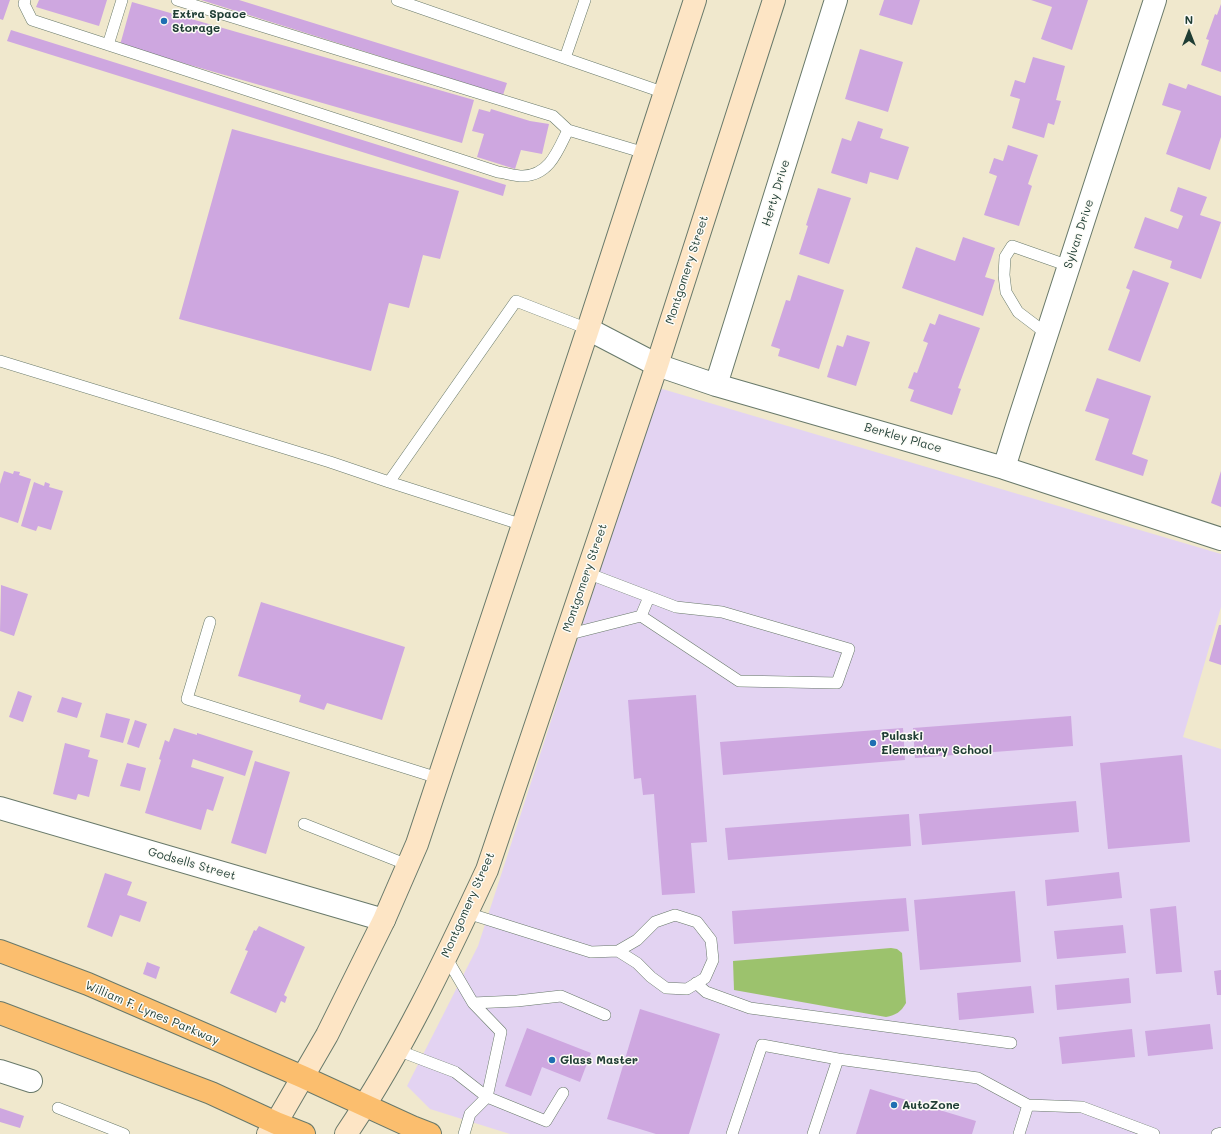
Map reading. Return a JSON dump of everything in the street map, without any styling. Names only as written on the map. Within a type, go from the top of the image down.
[{"type":"highway","name":"William F. Lynes Parkway","points":[[0,951],[88,984],[304,1077],[430,1134]]},
{"type":"highway","points":[[0,1013],[211,1093],[272,1129],[304,1134]]},
{"type":"main road","points":[[272,1129],[304,1077],[327,1035],[384,920],[417,844],[588,329],[695,0]]},
{"type":"main road","name":"Montgomery Street","points":[[346,1134],[397,1050],[446,956],[487,870],[657,365],[774,0]]},
{"type":"street","name":"Herty Drive","points":[[716,385],[836,0]]},
{"type":"street","name":"Sylvan Drive","points":[[1004,468],[1155,0]]},
{"type":"street","name":"Berkley Place","points":[[588,329],[657,365],[716,385],[1004,468],[1221,539]]},
{"type":"street","name":"Godsells Street","points":[[0,808],[384,920]]},
{"type":"street","points":[[0,1071],[31,1081]]},
{"type":"lane","points":[[25,0],[24,4],[32,20],[498,172],[523,176],[540,173],[552,161],[568,130]]},
{"type":"lane","points":[[108,45],[122,0]]},
{"type":"lane","points":[[177,0],[553,116],[568,130],[646,152]]},
{"type":"lane","points":[[397,0],[665,93]]},
{"type":"lane","points":[[566,58],[585,0]]},
{"type":"lane","points":[[1047,334],[1018,312],[1006,292],[1004,276],[1005,257],[1012,246],[1069,266]]},
{"type":"lane","points":[[389,482],[516,301],[588,329]]},
{"type":"lane","points":[[0,360],[330,462],[523,525]]},
{"type":"lane","points":[[566,635],[641,616],[739,681],[837,683],[849,649],[722,612],[676,607],[587,573]]},
{"type":"lane","points":[[641,616],[649,597]]},
{"type":"lane","points":[[210,622],[187,699],[438,778]]},
{"type":"lane","points":[[304,824],[408,865]]},
{"type":"lane","points":[[467,913],[591,952],[618,951],[637,940],[655,922],[675,915],[697,922],[711,940],[713,960],[705,978],[687,989],[666,988],[651,977],[637,963],[618,951]]},
{"type":"lane","points":[[446,956],[473,1003],[501,1032],[487,1097],[470,1114],[464,1134]]},
{"type":"lane","points":[[696,983],[706,992],[750,1008],[1011,1043]]},
{"type":"lane","points":[[473,1003],[561,996],[605,1016]]},
{"type":"lane","points":[[732,1134],[762,1045],[838,1059],[978,1078],[1028,1105],[1082,1107],[1154,1134]]},
{"type":"lane","points":[[397,1050],[455,1072],[487,1097],[546,1121],[564,1093]]},
{"type":"lane","points":[[813,1134],[838,1059]]},
{"type":"lane","points":[[1018,1134],[1028,1105]]},
{"type":"lane","points":[[58,1108],[124,1134]]},
{"type":"lane","points":[[1217,1134],[1221,1133]]},
{"type":"shaded area","name":"Pulaski Elementary School","points":[[659,388],[1221,554],[1221,607],[1183,737],[1221,749],[1221,1134],[510,1134],[430,1109],[407,1086],[478,946]]},
{"type":"green space","points":[[891,948],[897,949],[902,953],[906,1003],[900,1011],[890,1016],[886,1017],[734,990],[733,961]]},
{"type":"building","points":[[0,0],[10,0],[3,20],[0,19]]},
{"type":"building","points":[[39,0],[107,0],[99,26],[36,7]]},
{"type":"building","points":[[201,0],[239,0],[507,83],[503,95]]},
{"type":"building","points":[[884,0],[920,0],[912,25],[879,15]]},
{"type":"building","points":[[1031,0],[1088,0],[1072,50],[1041,39],[1052,7]]},
{"type":"building","points":[[132,2],[474,100],[462,143],[120,45]]},
{"type":"building","points":[[1221,4],[1221,72],[1201,65],[1209,40],[1206,39],[1215,14],[1217,15]]},
{"type":"building","points":[[11,30],[506,185],[503,196],[7,41]]},
{"type":"building","points":[[860,49],[903,62],[888,112],[845,99]]},
{"type":"building","points":[[1033,57],[1065,66],[1056,100],[1061,101],[1054,125],[1048,123],[1044,138],[1012,128],[1020,99],[1010,96],[1015,80],[1025,83]]},
{"type":"building","points":[[1169,83],[1186,89],[1188,84],[1221,96],[1221,137],[1210,170],[1166,154],[1181,111],[1162,105]]},
{"type":"building","points":[[479,109],[490,112],[491,109],[530,121],[549,124],[542,154],[521,150],[515,169],[477,157],[484,134],[472,131]]},
{"type":"building","points":[[858,121],[883,129],[880,138],[909,147],[898,180],[870,172],[867,184],[831,173],[842,138],[851,141]]},
{"type":"building","points":[[232,129],[459,191],[440,259],[423,255],[409,308],[389,303],[371,371],[179,319]]},
{"type":"building","points":[[1008,145],[1038,155],[1028,184],[1032,186],[1019,226],[984,215],[997,176],[989,173],[994,158],[1003,161]]},
{"type":"building","points":[[1178,187],[1207,197],[1200,215],[1221,222],[1201,279],[1170,268],[1172,261],[1134,248],[1145,217],[1178,229],[1183,216],[1170,211]]},
{"type":"building","points":[[818,188],[851,198],[829,264],[799,254],[808,226],[806,225]]},
{"type":"building","points":[[963,237],[995,248],[985,277],[995,280],[983,316],[902,288],[916,247],[955,261]]},
{"type":"building","points":[[1133,270],[1169,283],[1140,362],[1108,350],[1130,290],[1126,288]]},
{"type":"building","points":[[798,275],[844,290],[819,369],[778,356],[780,349],[771,346],[786,300],[790,301]]},
{"type":"building","points":[[939,314],[980,328],[958,388],[961,389],[952,415],[910,401],[914,390],[908,388],[914,372],[917,373],[928,343],[923,341],[930,323],[935,325]]},
{"type":"building","points":[[847,335],[870,342],[856,386],[827,377],[837,345],[843,347]]},
{"type":"building","points":[[1097,378],[1151,396],[1132,454],[1148,460],[1143,476],[1095,460],[1109,419],[1085,411]]},
{"type":"building","points":[[4,471],[13,474],[14,471],[20,472],[19,475],[31,479],[18,523],[0,517],[0,484]]},
{"type":"building","points":[[1221,471],[1221,507],[1211,503]]},
{"type":"building","points":[[34,482],[44,486],[45,482],[50,484],[49,487],[63,491],[51,530],[38,526],[36,531],[21,526]]},
{"type":"building","points":[[1,585],[28,594],[14,636],[0,631]]},
{"type":"building","points":[[261,602],[405,647],[382,720],[327,703],[324,710],[299,702],[301,695],[238,676]]},
{"type":"building","points":[[1219,625],[1221,625],[1221,665],[1209,661]]},
{"type":"building","points":[[18,691],[32,696],[23,722],[9,717]]},
{"type":"building","points":[[696,695],[707,842],[691,843],[695,893],[662,895],[654,794],[643,795],[641,778],[634,779],[628,700]]},
{"type":"building","points":[[62,697],[82,703],[77,718],[57,712]]},
{"type":"building","points":[[106,713],[130,719],[123,743],[100,737]]},
{"type":"building","points":[[1071,716],[1073,746],[915,758],[913,728]]},
{"type":"building","points":[[135,720],[147,724],[139,748],[127,744]]},
{"type":"building","points":[[174,728],[197,735],[197,733],[253,751],[245,776],[193,759],[191,767],[224,777],[213,811],[207,809],[201,830],[145,813],[161,760],[159,759],[165,740],[169,742]]},
{"type":"building","points":[[903,728],[905,760],[723,775],[720,742]]},
{"type":"building","points":[[65,743],[90,750],[88,757],[98,760],[89,797],[78,794],[76,800],[53,794]]},
{"type":"building","points":[[1182,755],[1190,842],[1108,849],[1100,763]]},
{"type":"building","points":[[255,761],[290,772],[266,854],[231,843]]},
{"type":"building","points":[[127,763],[146,768],[140,791],[120,786]]},
{"type":"building","points":[[1076,801],[1079,832],[922,845],[919,814]]},
{"type":"building","points":[[909,814],[911,846],[728,860],[725,828]]},
{"type":"building","points":[[1119,872],[1122,898],[1047,906],[1045,880]]},
{"type":"building","points":[[105,873],[132,882],[127,895],[147,902],[140,922],[120,915],[112,937],[87,927]]},
{"type":"building","points":[[1015,891],[1021,962],[920,970],[914,900]]},
{"type":"building","points":[[906,898],[909,931],[734,944],[732,911]]},
{"type":"building","points":[[1176,906],[1182,972],[1156,974],[1150,909]]},
{"type":"building","points":[[1123,925],[1126,953],[1057,959],[1054,931]]},
{"type":"building","points":[[259,926],[305,947],[284,995],[287,997],[285,1003],[281,1001],[276,1013],[230,993],[248,951],[245,950],[254,930],[256,931]]},
{"type":"building","points":[[147,962],[160,967],[156,979],[143,974]]},
{"type":"building","points":[[1221,970],[1221,995],[1217,995],[1214,971]]},
{"type":"building","points":[[1129,978],[1131,1003],[1057,1010],[1055,985]]},
{"type":"building","points":[[1031,986],[1034,1013],[959,1020],[957,993]]},
{"type":"building","points":[[640,1009],[720,1034],[689,1134],[656,1134],[607,1119]]},
{"type":"building","points":[[1210,1024],[1213,1049],[1148,1056],[1145,1031]]},
{"type":"building","name":"Glass Master","points":[[527,1028],[591,1053],[580,1082],[542,1067],[531,1096],[505,1086]]},
{"type":"building","points":[[1132,1029],[1135,1057],[1062,1064],[1059,1037]]},
{"type":"building","name":"AutoZone","points":[[870,1089],[976,1121],[972,1134],[856,1134]]},
{"type":"building","points":[[0,1108],[24,1116],[20,1128],[0,1122]]},
{"type":"place","name":"Extra Space Storage","points":[[164,21]]},
{"type":"place","name":"Pulaski Elementary School","points":[[873,743]]},
{"type":"place","name":"Glass Master","points":[[552,1060]]},
{"type":"place","name":"AutoZone","points":[[894,1105]]}]
